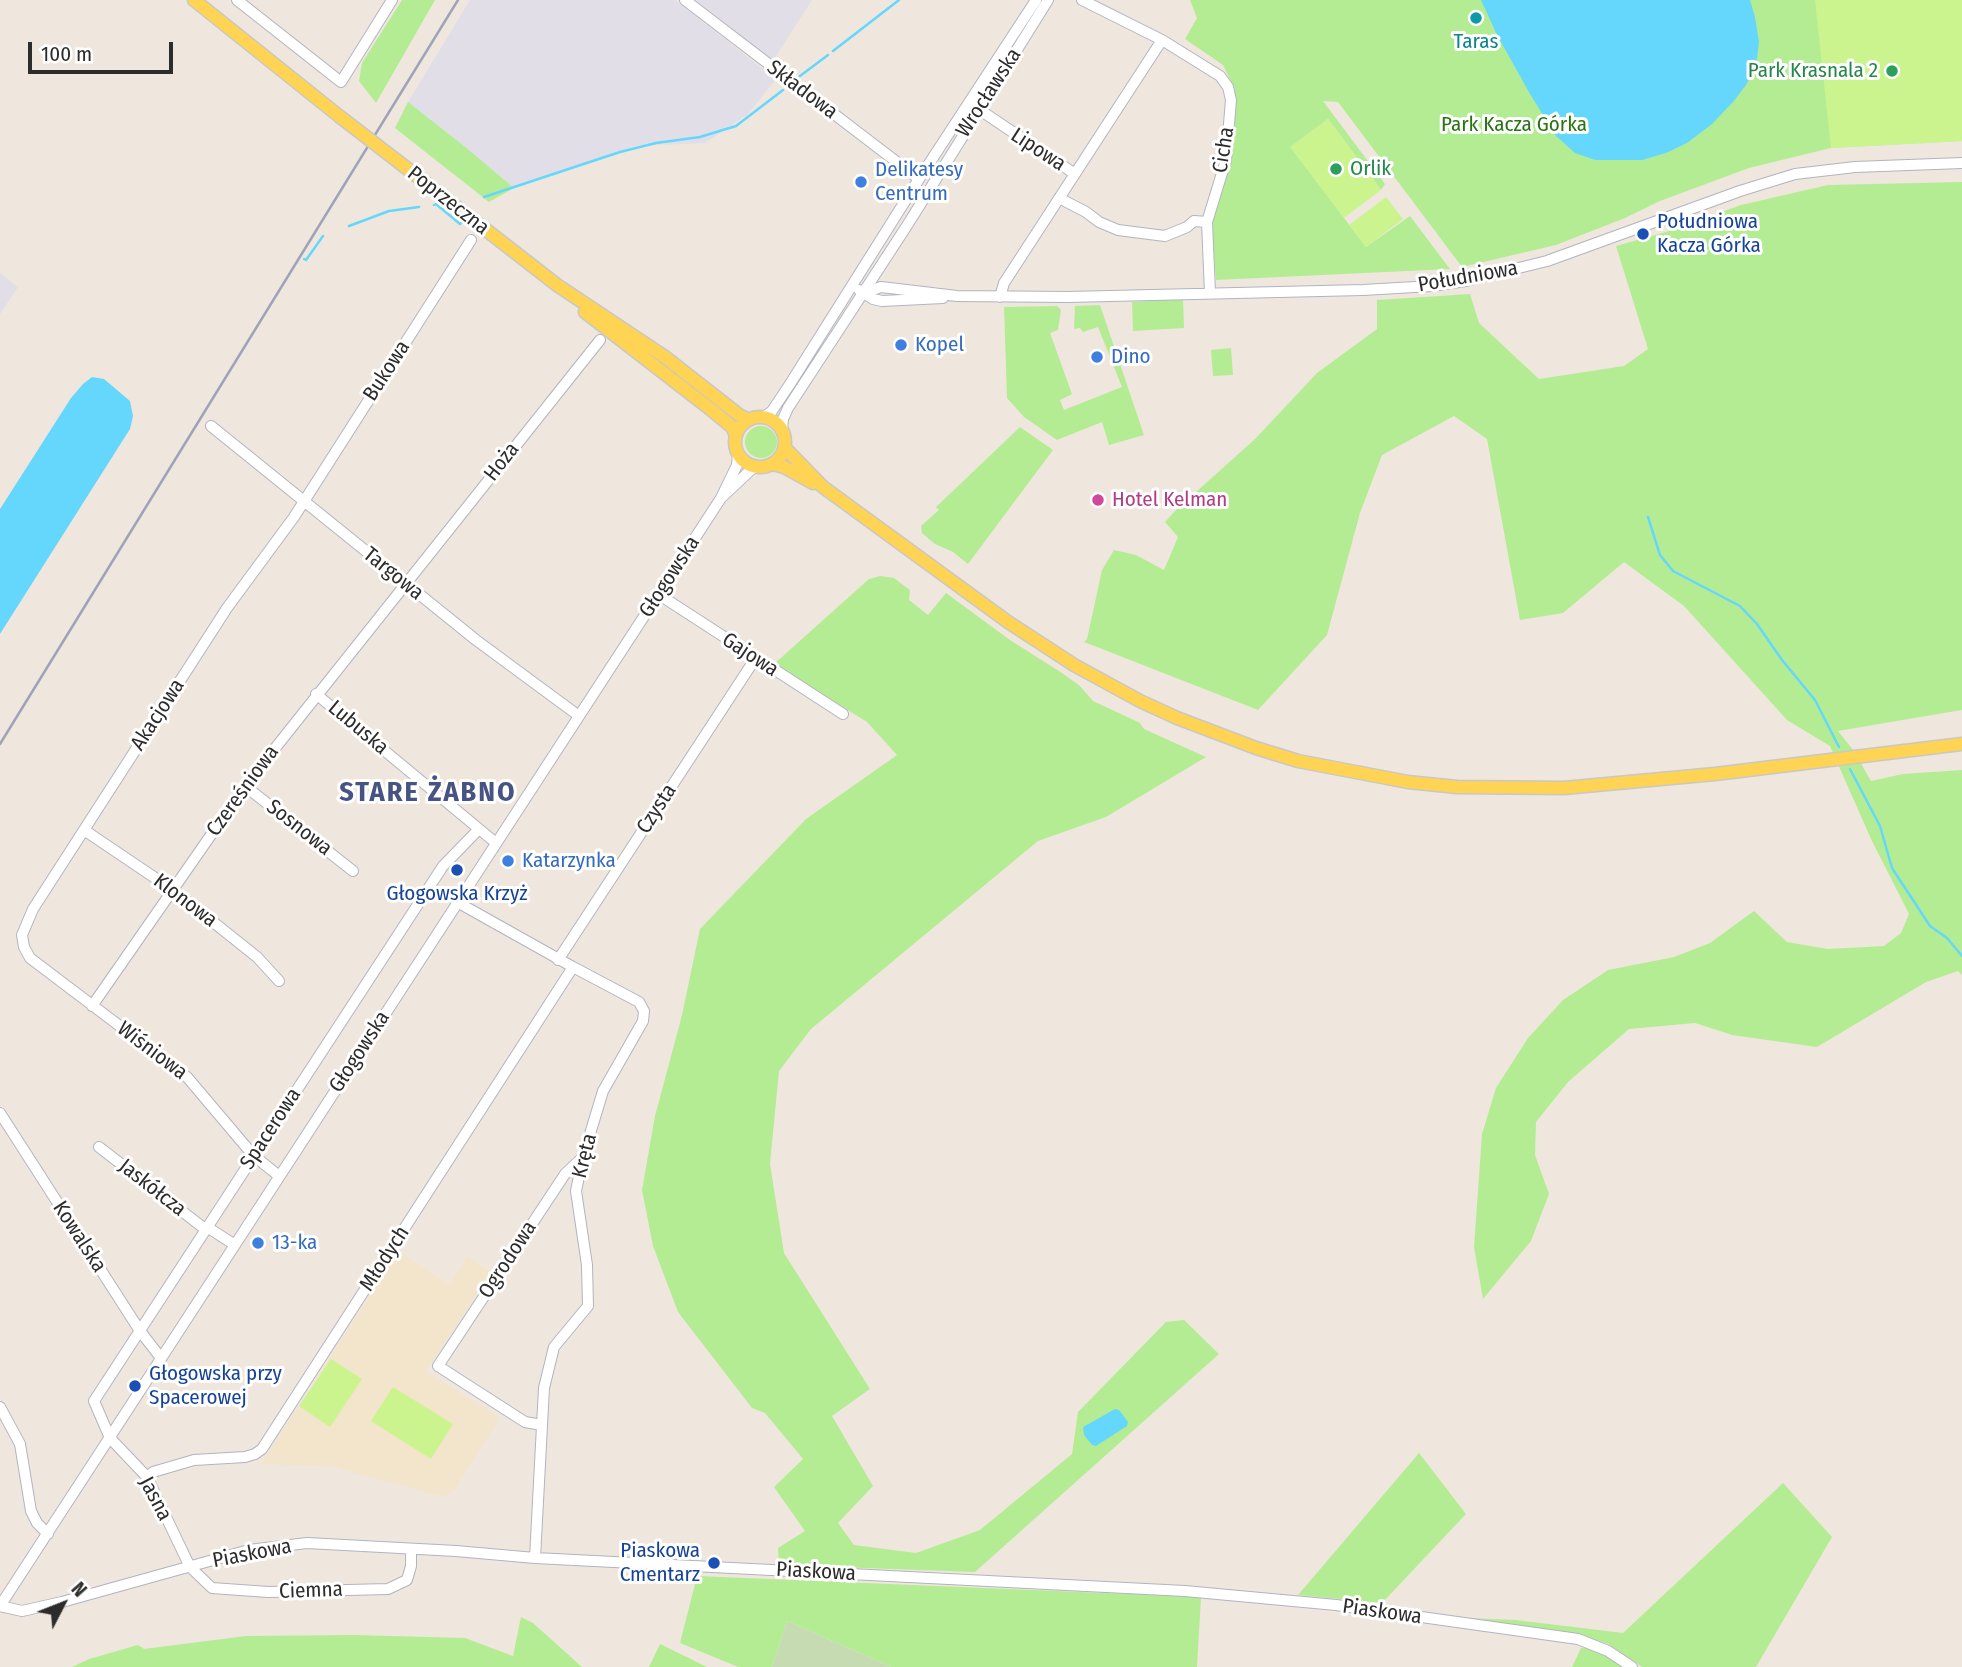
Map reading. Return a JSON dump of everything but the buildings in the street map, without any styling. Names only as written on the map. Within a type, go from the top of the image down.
[{"type":"main road","name":"Poprzeczna","points":[[194,0],[557,285],[665,357],[738,415],[749,420]]},
{"type":"main road","name":"Poprzeczna","points":[[557,285],[592,317],[732,427],[736,435]]},
{"type":"main road","points":[[764,417],[782,429],[785,448],[781,457],[773,464],[754,467],[738,454],[736,435],[741,426],[749,420],[764,417]]},
{"type":"main road","points":[[785,448],[823,487]]},
{"type":"main road","points":[[773,464],[823,487],[1008,622],[1102,681],[1177,718],[1298,761],[1408,782],[1457,787],[1538,789],[1610,785],[1962,744]]},
{"type":"street","points":[[237,0],[341,82],[392,0]]},
{"type":"street","name":"Składowa","points":[[685,0],[919,179]]},
{"type":"street","name":"Wrocławska","points":[[864,293],[937,177],[1036,0]]},
{"type":"street","name":"Wrocławska","points":[[853,286],[919,179],[974,107],[1048,0]]},
{"type":"street","name":"Cicha","points":[[1082,0],[1162,40],[1220,76],[1228,87],[1231,100],[1226,160],[1206,222],[1209,293]]},
{"type":"street","points":[[1075,174],[1162,40]]},
{"type":"street","name":"Lipowa","points":[[974,107],[1075,174],[1004,283],[1000,297]]},
{"type":"street","name":"Południowa","points":[[853,286],[882,301],[957,296],[1399,289],[1466,281],[1547,261],[1795,174],[1855,167],[1962,163]]},
{"type":"street","points":[[917,208],[919,179],[937,177]]},
{"type":"street","name":"Lipowa","points":[[1059,198],[1118,230],[1165,236],[1181,231],[1194,221],[1206,222]]},
{"type":"street","name":"Bukowa","points":[[304,501],[471,240]]},
{"type":"street","points":[[878,270],[885,287]]},
{"type":"street","points":[[764,417],[779,402],[853,286]]},
{"type":"street","name":"Południowa","points":[[864,293],[872,288],[885,287],[957,296]]},
{"type":"street","points":[[782,429],[788,408],[864,293]]},
{"type":"street","name":"Hoża","points":[[405,584],[600,340]]},
{"type":"street","name":"Targowa","points":[[211,426],[476,640],[579,716]]},
{"type":"street","name":"Głogowska","points":[[0,1606],[721,498],[737,465],[738,454]]},
{"type":"street","name":"Głogowska","points":[[721,498],[754,467]]},
{"type":"street","name":"Akacjowa","points":[[22,935],[33,909],[233,599],[304,501]]},
{"type":"street","name":"Czereśniowa","points":[[92,1006],[245,786],[405,584]]},
{"type":"street","name":"Gajowa","points":[[658,594],[843,714]]},
{"type":"street","name":"Czysta","points":[[558,960],[755,659]]},
{"type":"street","name":"Lubuska","points":[[316,694],[496,843]]},
{"type":"street","name":"Sosnowa","points":[[245,786],[353,871]]},
{"type":"street","name":"Spacerowa","points":[[110,1438],[93,1401],[443,866],[479,829]]},
{"type":"street","name":"Klonowa","points":[[84,830],[173,890],[257,957],[279,981]]},
{"type":"street","name":"Kręta","points":[[457,902],[558,960],[639,1002],[644,1011],[643,1021],[603,1091],[583,1157],[576,1191],[587,1265],[588,1306],[554,1347],[544,1388],[535,1558]]},
{"type":"street","name":"Wiśniowa","points":[[22,935],[30,958],[187,1077],[253,1155],[279,1176]]},
{"type":"street","name":"Młodych","points":[[147,1477],[153,1472],[194,1460],[245,1457],[262,1448],[573,967]]},
{"type":"street","name":"Kowalska","points":[[0,1114],[5,1130],[161,1358]]},
{"type":"street","name":"Jaskółcza","points":[[99,1147],[206,1228],[235,1245]]},
{"type":"street","name":"Ogrodowa","points":[[542,1424],[525,1422],[438,1366],[565,1174],[583,1157]]},
{"type":"street","points":[[0,1407],[20,1444],[31,1511],[37,1523],[48,1534]]},
{"type":"street","name":"Jasna","points":[[110,1438],[147,1477],[190,1567]]},
{"type":"street","name":"Piaskowa","points":[[0,1606],[22,1611],[249,1550],[307,1543],[535,1558],[1185,1591],[1322,1604],[1578,1639],[1591,1642],[1632,1667]]},
{"type":"street","name":"Ciemna","points":[[190,1567],[212,1588],[226,1590],[268,1592],[388,1589],[407,1580],[411,1566],[411,1549]]},
{"type":"shaded area","points":[[470,0],[675,0],[776,79],[748,114],[705,143],[636,146],[514,188],[408,102]]},
{"type":"shaded area","points":[[696,0],[812,0],[773,61]]},
{"type":"shaded area","points":[[0,273],[18,287],[0,314]]},
{"type":"shaded area","points":[[399,1251],[449,1284],[467,1257],[491,1272],[426,1371],[500,1418],[454,1491],[443,1497],[330,1466],[261,1464]]},
{"type":"green space","points":[[402,0],[435,0],[376,103],[359,81],[362,63]]},
{"type":"green space","name":"Park Kacza Górka","points":[[1190,0],[1962,0],[1962,141],[1831,148],[1749,168],[1660,201],[1556,245],[1462,267],[1338,102],[1323,101],[1385,184],[1381,190],[1328,119],[1291,147],[1344,218],[1366,247],[1410,216],[1450,269],[1216,280],[1211,193],[1230,162],[1235,89],[1223,65],[1185,39],[1197,18]]},
{"type":"green space","name":"Park Krasnala 2","points":[[1815,0],[1962,0],[1962,141],[1831,148]]},
{"type":"green space","points":[[408,102],[514,188],[489,202],[395,128]]},
{"type":"green space","name":"Orlik","points":[[1328,119],[1381,190],[1344,218],[1290,147]]},
{"type":"green space","points":[[1962,182],[1962,710],[1838,731],[1854,751],[1871,781],[1903,774],[1962,770],[1962,975],[1958,971],[1926,982],[1817,1047],[1732,1035],[1695,1023],[1629,1029],[1568,1082],[1536,1122],[1535,1155],[1549,1194],[1531,1241],[1483,1299],[1474,1247],[1482,1134],[1496,1088],[1528,1038],[1563,1000],[1608,970],[1674,957],[1710,943],[1754,911],[1787,942],[1828,949],[1884,946],[1901,933],[1909,914],[1871,839],[1830,746],[1787,720],[1684,606],[1624,562],[1563,613],[1520,620],[1487,439],[1454,416],[1382,455],[1360,513],[1327,635],[1258,710],[1084,642],[1087,639],[1102,570],[1114,550],[1136,555],[1164,570],[1178,537],[1165,522],[1255,439],[1317,373],[1377,329],[1377,300],[1470,294],[1479,323],[1539,379],[1624,366],[1648,349],[1616,246],[1666,232],[1741,205],[1828,185]]},
{"type":"green space","points":[[1386,197],[1403,219],[1366,247],[1349,225]]},
{"type":"green space","points":[[1183,299],[1184,328],[1133,331],[1132,302]]},
{"type":"green space","points":[[1100,305],[1144,435],[1109,445],[1102,422],[1057,440],[1024,417],[1007,398],[1004,307],[1057,306],[1061,310],[1058,330],[1050,333],[1072,394],[1060,400],[1064,410],[1122,387],[1098,327],[1083,332],[1080,328],[1074,329],[1075,306]]},
{"type":"green space","points":[[1231,348],[1233,375],[1213,376],[1211,350]]},
{"type":"green space","points":[[761,426],[773,430],[777,442],[773,454],[761,458],[749,454],[745,442],[749,430]]},
{"type":"green space","points":[[1020,427],[1053,450],[968,564],[953,552],[935,544],[922,533],[921,526],[939,510],[936,507]]},
{"type":"green space","points":[[880,576],[894,578],[910,590],[909,600],[928,615],[946,593],[1010,640],[1080,686],[1093,701],[1140,723],[1144,729],[1206,757],[1106,817],[1038,841],[811,1029],[779,1071],[770,1164],[784,1253],[870,1389],[832,1416],[873,1486],[838,1523],[854,1545],[916,1553],[980,1530],[1072,1454],[1078,1412],[1166,1322],[1184,1320],[1219,1354],[975,1572],[779,1565],[778,1548],[805,1531],[774,1487],[803,1459],[765,1413],[752,1408],[678,1312],[653,1246],[642,1190],[655,1116],[682,1015],[700,929],[806,819],[897,755],[867,722],[774,664],[869,579]]},
{"type":"green space","points":[[331,1359],[362,1379],[330,1427],[299,1406]]},
{"type":"green space","points":[[393,1387],[453,1424],[431,1459],[371,1421]]},
{"type":"green space","points":[[1419,1453],[1466,1514],[1382,1603],[1298,1595]]},
{"type":"green space","points":[[1783,1483],[1832,1537],[1756,1667],[1642,1667],[1608,1644],[1585,1637],[1467,1618],[1516,1620],[1623,1633]]},
{"type":"green space","points":[[697,1576],[1201,1597],[1197,1667],[891,1667],[787,1621],[772,1667],[738,1667],[680,1643]]},
{"type":"green space","points":[[521,1617],[533,1623],[582,1667],[72,1667],[89,1659],[138,1645],[144,1649],[246,1636],[465,1638],[513,1656]]},
{"type":"green space","points":[[787,1621],[891,1667],[772,1667]]},
{"type":"green space","points":[[660,1644],[707,1667],[649,1667]]},
{"type":"green space","points":[[1592,1647],[1622,1667],[1572,1667],[1581,1648]]},
{"type":"water","points":[[1481,0],[1750,0],[1759,42],[1756,67],[1733,102],[1712,124],[1687,143],[1642,160],[1595,160],[1575,153],[1556,136],[1497,35]]},
{"type":"water","points":[[92,377],[104,379],[130,401],[133,416],[130,429],[0,634],[0,509],[71,398]]},
{"type":"water","points":[[1115,1409],[1119,1410],[1128,1422],[1127,1426],[1096,1446],[1092,1445],[1084,1435],[1083,1427]]},
{"type":"waterway","points":[[833,51],[899,0]]},
{"type":"waterway","points":[[796,79],[828,55]]},
{"type":"waterway","points":[[484,197],[620,152],[656,143],[700,137],[736,126],[783,90]]},
{"type":"waterway","points":[[434,205],[460,224],[462,222]]},
{"type":"waterway","points":[[349,226],[389,211],[419,207]]},
{"type":"waterway","points":[[304,259],[306,260],[323,236]]},
{"type":"waterway","points":[[1648,517],[1660,555],[1673,571],[1740,606],[1757,624],[1815,700],[1839,747]]},
{"type":"waterway","points":[[1850,769],[1880,826],[1892,868],[1930,926],[1947,938],[1962,956]]},
{"type":"railway","points":[[0,744],[458,0]]},
{"type":"place","name":"Taras","points":[[1476,18]]},
{"type":"place","name":"Park Krasnala 2","points":[[1892,71]]},
{"type":"place","name":"Orlik","points":[[1336,169]]},
{"type":"place","name":"Delikatesy Centrum","points":[[861,182]]},
{"type":"place","name":"Południowa Kacza Górka","points":[[1643,234]]},
{"type":"place","name":"Kopel","points":[[901,345]]},
{"type":"place","name":"Dino","points":[[1097,357]]},
{"type":"place","name":"Hotel Kelman","points":[[1098,500]]},
{"type":"place","name":"Katarzynka","points":[[508,861]]},
{"type":"place","name":"Głogowska Krzyż","points":[[457,870]]},
{"type":"place","name":"13-ka","points":[[258,1243]]},
{"type":"place","name":"Głogowska przy Spacerowej","points":[[135,1386]]},
{"type":"place","name":"Piaskowa Cmentarz","points":[[714,1563]]},
{"type":"district","name":"STARE ŻABNO","points":[[428,793]]}]
